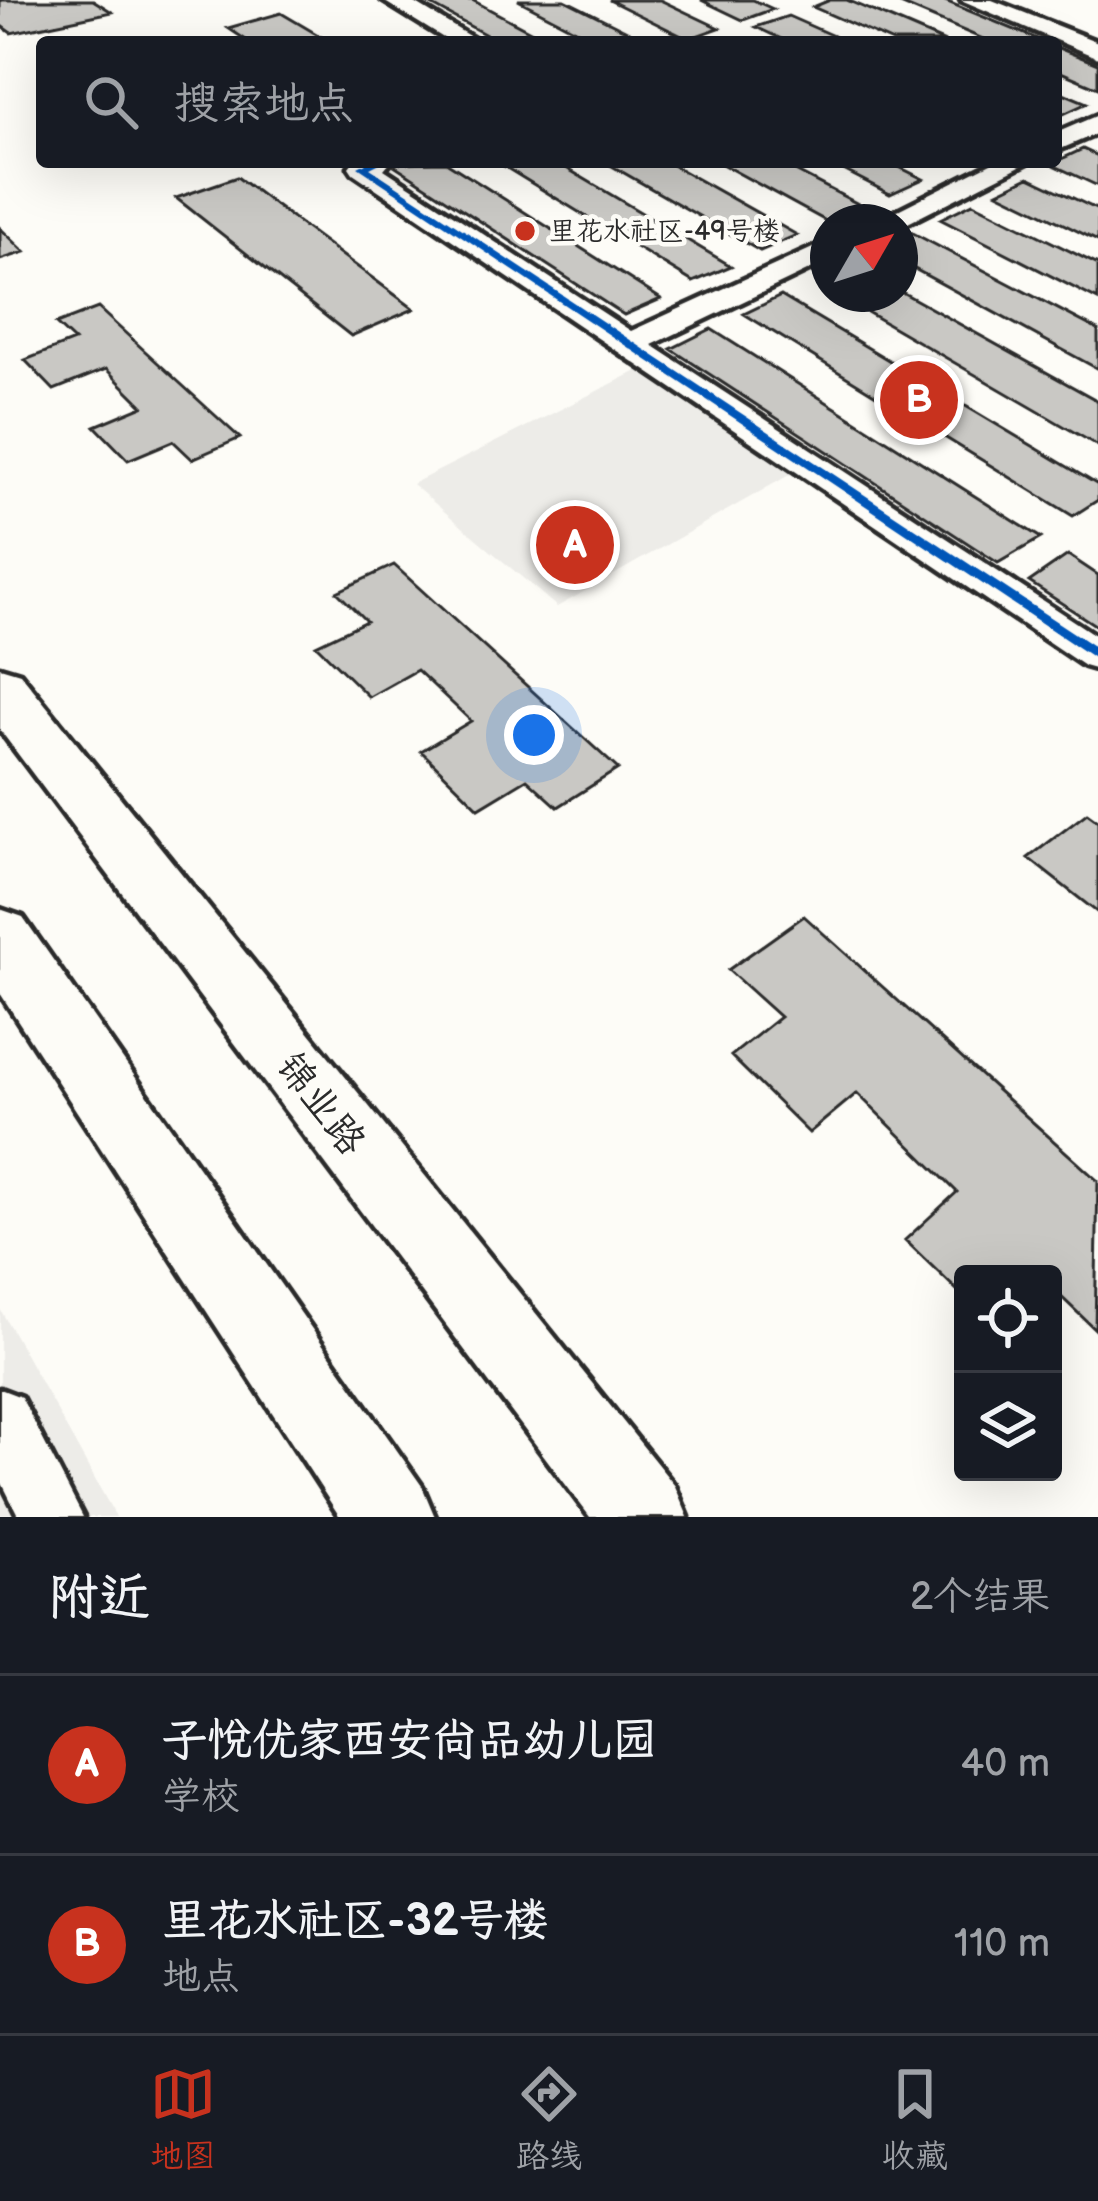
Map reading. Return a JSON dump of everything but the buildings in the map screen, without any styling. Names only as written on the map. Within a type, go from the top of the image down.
[{"type":"main road","name":"锦业路","points":[[0,688],[644,1517]]},
{"type":"main road","points":[[0,938],[391,1517]]},
{"type":"street","points":[[393,0],[456,36]]},
{"type":"street","points":[[972,0],[1061,36]]},
{"type":"street","points":[[1062,36],[1098,51]]},
{"type":"street","points":[[1062,140],[1098,123]]},
{"type":"street","points":[[365,168],[1098,656]]},
{"type":"street","points":[[918,208],[1003,168]]},
{"type":"street","points":[[629,344],[810,259]]},
{"type":"street","points":[[0,1418],[52,1517]]},
{"type":"shaded area","points":[[639,370],[791,474],[557,607],[412,484]]},
{"type":"shaded area","points":[[0,1309],[116,1517],[0,1517]]},
{"type":"cycle path","points":[[365,168],[1098,656]]},
{"type":"place","name":"里花水社区-49号楼","points":[[525,231]]},
{"type":"place","name":"里花水社区-32号楼","points":[[919,400]]},
{"type":"place","name":"子悦优家西安尚品幼儿园","points":[[575,545]]}]
